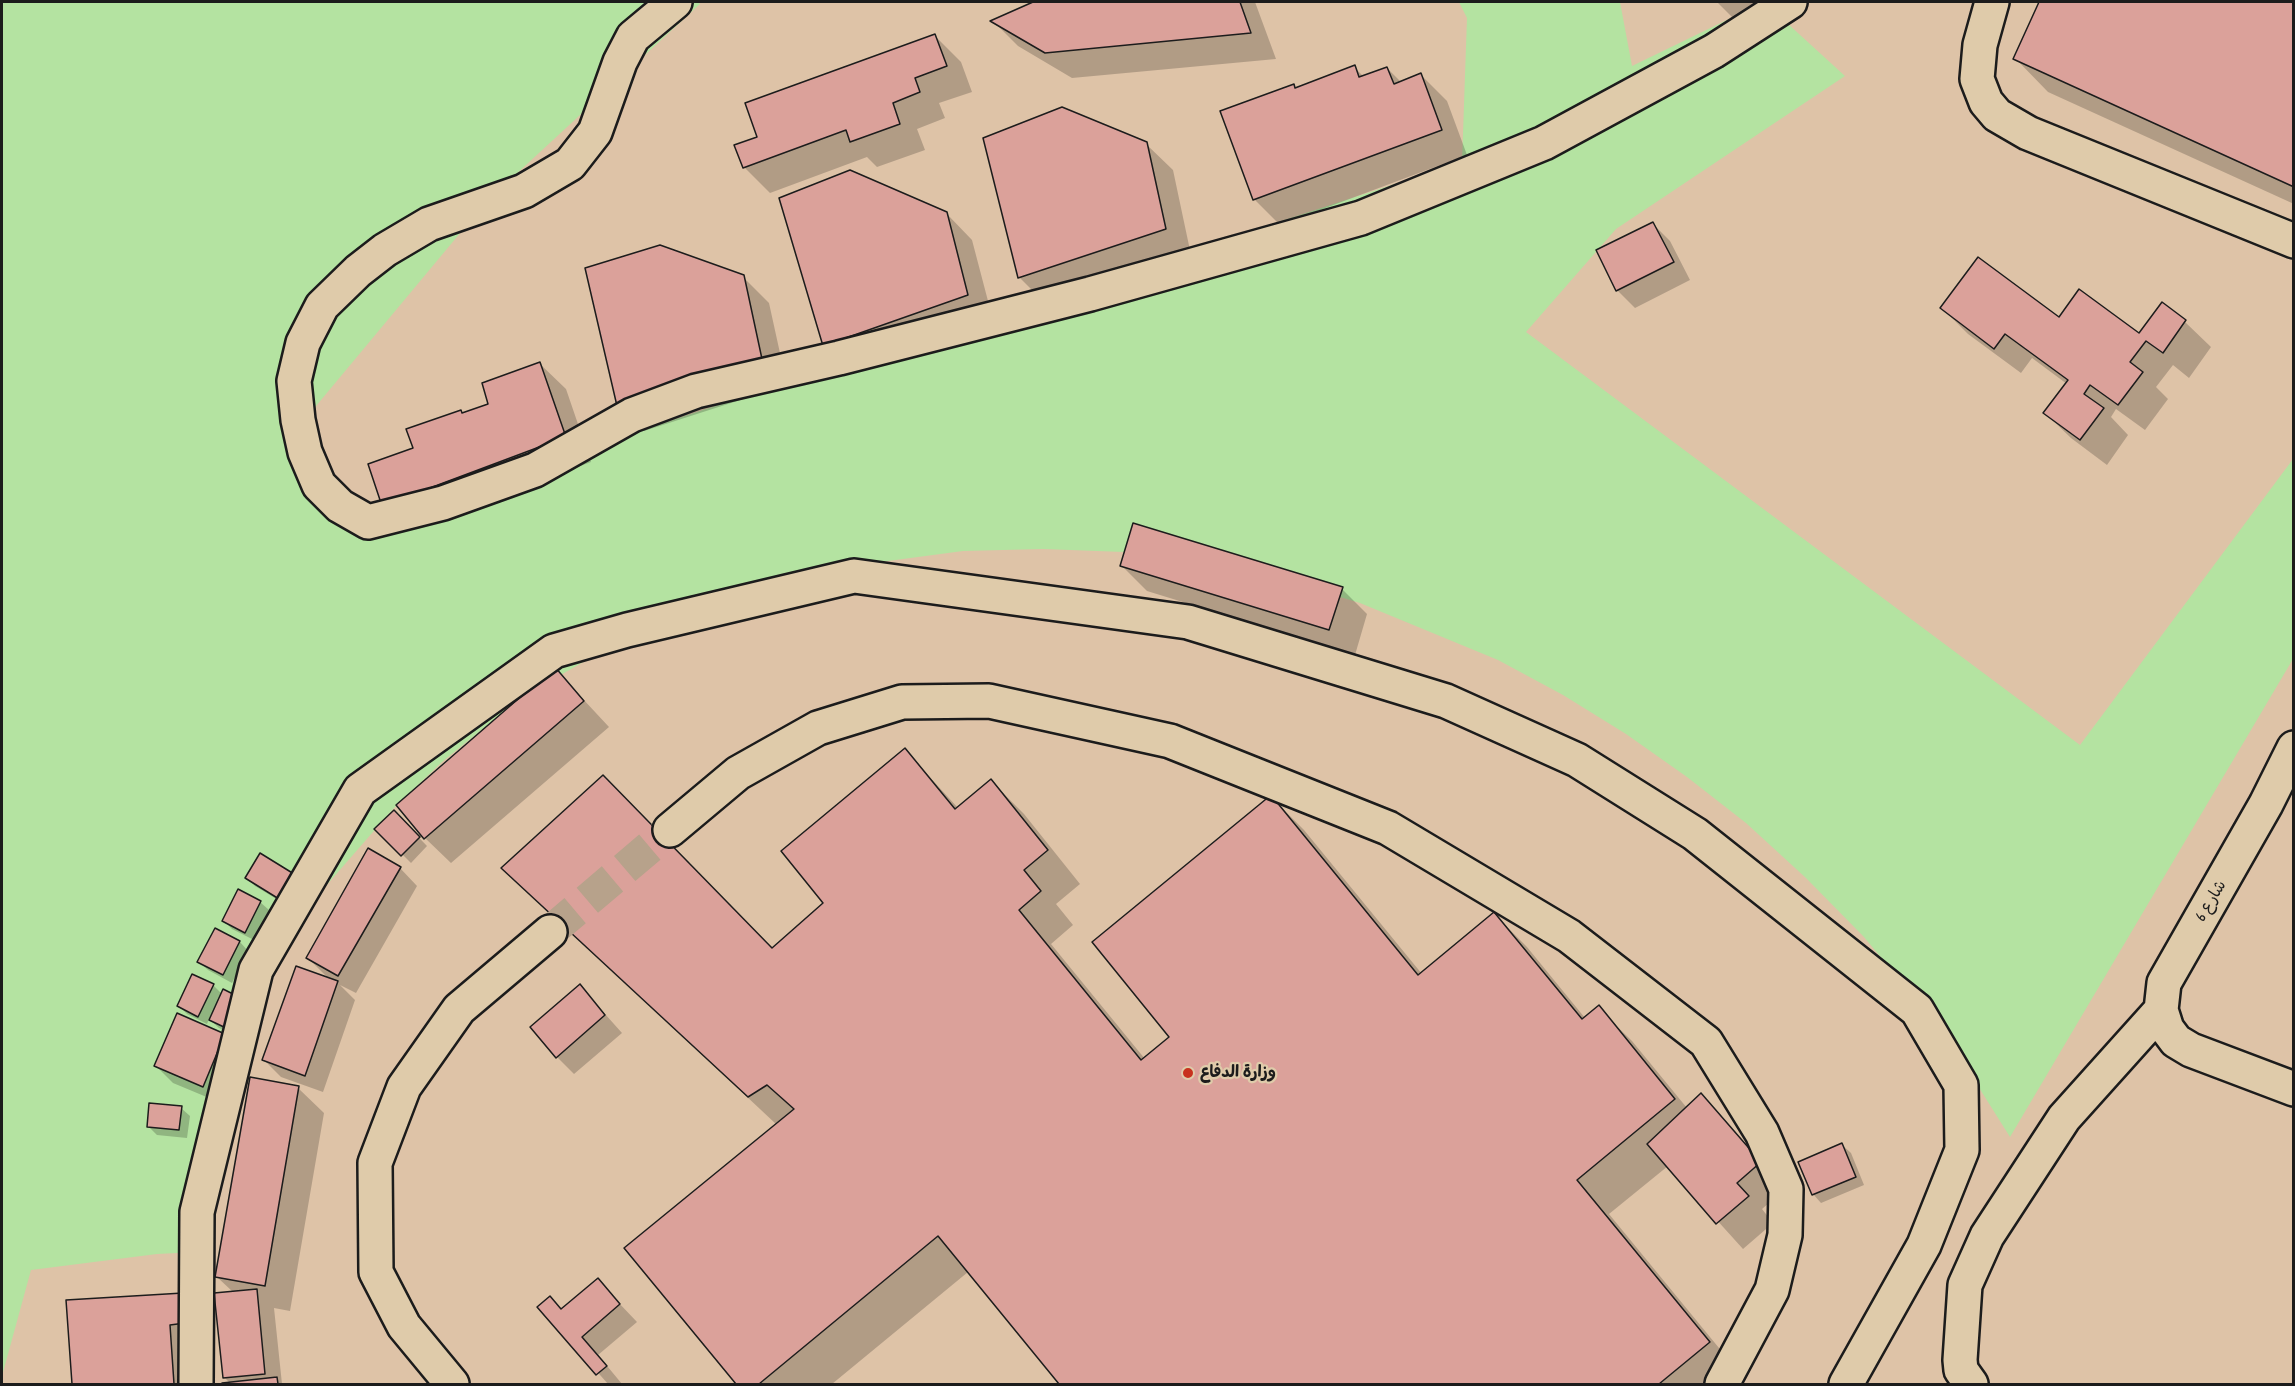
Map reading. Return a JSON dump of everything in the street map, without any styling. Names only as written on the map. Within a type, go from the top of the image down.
[{"type":"street","points":[[675,2],[633,37],[620,62],[595,132],[570,164],[524,190],[429,224],[385,250],[322,306],[303,343],[294,381],[298,420],[306,452],[319,485],[340,506],[368,522],[443,503],[535,470],[632,415],[696,391],[839,358],[1079,297],[1361,218],[1544,143],[1714,51],[1790,2]]},
{"type":"street","points":[[1992,2],[1980,45],[1977,79],[1986,102],[1997,115],[2028,133],[2294,241]]},
{"type":"street","points":[[196,1384],[197,1212],[256,970],[360,790],[554,651],[627,630],[854,576],[1188,622],[1446,701],[1577,760],[1695,834],[1917,1010],[1961,1085],[1962,1150],[1924,1245],[1846,1384]]},
{"type":"street","points":[[670,830],[738,773],[818,728],[902,702],[978,701],[989,701],[1170,741],[1388,828],[1569,936],[1707,1042],[1762,1133],[1786,1189],[1785,1235],[1772,1290],[1722,1384]]},
{"type":"street","name":"شارع 6","points":[[2161,1010],[2164,983],[2266,804],[2294,748]]},
{"type":"street","points":[[452,1384],[404,1326],[376,1272],[375,1162],[404,1087],[459,1009],[550,932]]},
{"type":"street","points":[[2161,1010],[2167,1029],[2176,1041],[2191,1050],[2294,1089]]},
{"type":"street","points":[[1971,1384],[1961,1370],[1960,1360],[1965,1285],[1987,1236],[2064,1118],[2161,1010]]},
{"type":"green space","points":[[2,2],[698,2],[700,4],[486,202],[296,430],[357,523],[1462,162],[1467,18],[1459,2],[1620,2],[1632,66],[1764,2],[1845,76],[1616,229],[1526,332],[2080,745],[2293,459],[2293,659],[2010,1137],[1966,1067],[1917,1001],[1864,937],[1806,878],[1746,823],[1687,777],[1626,734],[1563,695],[1498,660],[1360,603],[1283,580],[1204,563],[1124,552],[1043,549],[963,551],[843,567],[611,646],[552,680],[495,719],[442,762],[393,809],[325,887],[274,966],[197,1252],[157,1254],[31,1270],[2,1376]]},
{"type":"building","points":[[1033,2],[1240,2],[1251,33],[1045,53],[990,21]]},
{"type":"building","points":[[2039,2],[2294,2],[2294,187],[2013,59]]},
{"type":"building","points":[[935,34],[947,66],[915,78],[920,92],[893,103],[900,124],[850,142],[846,130],[743,168],[734,145],[757,137],[745,103]]},
{"type":"building","points":[[1355,65],[1359,77],[1387,67],[1394,84],[1421,73],[1442,130],[1253,200],[1220,111],[1294,84],[1295,88]]},
{"type":"building","points":[[1062,107],[1147,142],[1166,229],[1018,278],[983,138]]},
{"type":"building","points":[[850,170],[947,212],[968,295],[823,346],[779,198]]},
{"type":"building","points":[[1653,222],[1674,262],[1616,291],[1596,250]]},
{"type":"building","points":[[660,245],[744,275],[762,359],[617,406],[585,268]]},
{"type":"building","points":[[1978,257],[2059,317],[2079,289],[2139,333],[2162,302],[2186,320],[2163,353],[2146,341],[2130,362],[2143,372],[2118,405],[2090,385],[2084,394],[2104,408],[2080,440],[2043,413],[2068,380],[2005,334],[1994,349],[1940,308]]},
{"type":"building","points":[[540,362],[566,437],[382,506],[368,464],[413,448],[406,429],[461,410],[462,413],[488,404],[482,383]]},
{"type":"building","points":[[1133,523],[1343,587],[1329,630],[1120,566]]},
{"type":"building","points":[[555,667],[584,701],[424,839],[396,805]]},
{"type":"building","name":"وزارة الدفاع","points":[[905,748],[955,809],[991,779],[1048,850],[1024,870],[1041,891],[1019,910],[1141,1060],[1169,1037],[1092,942],[1271,795],[1418,975],[1494,912],[1582,1019],[1599,1005],[1675,1099],[1577,1180],[1710,1342],[1659,1384],[1059,1384],[938,1236],[759,1384],[736,1384],[624,1248],[794,1109],[767,1085],[748,1097],[501,868],[603,775],[772,948],[823,903],[781,851]]},
{"type":"building","points":[[394,810],[420,837],[401,856],[374,829]]},
{"type":"building","points":[[368,848],[401,867],[338,976],[306,958]]},
{"type":"building","points":[[260,853],[294,874],[279,899],[245,878]]},
{"type":"building","points":[[238,889],[261,901],[245,933],[222,921]]},
{"type":"building","points":[[215,928],[240,941],[223,975],[197,962]]},
{"type":"building","points":[[296,966],[338,981],[305,1076],[262,1060]]},
{"type":"building","points":[[192,974],[214,984],[198,1017],[177,1006]]},
{"type":"building","points":[[580,984],[605,1015],[556,1058],[530,1027]]},
{"type":"building","points":[[223,989],[239,997],[226,1028],[209,1020]]},
{"type":"building","points":[[177,1013],[225,1034],[203,1087],[154,1066]]},
{"type":"building","points":[[250,1077],[299,1086],[265,1286],[215,1277]]},
{"type":"building","points":[[1701,1093],[1761,1162],[1737,1183],[1749,1196],[1716,1224],[1647,1144]]},
{"type":"building","points":[[149,1103],[182,1106],[179,1130],[147,1127]]},
{"type":"building","points":[[1842,1143],[1856,1177],[1812,1195],[1798,1162]]},
{"type":"building","points":[[598,1278],[620,1304],[582,1337],[607,1366],[596,1375],[537,1307],[550,1296],[561,1309]]},
{"type":"building","points":[[257,1289],[265,1374],[223,1378],[214,1293]]},
{"type":"building","points":[[183,1293],[185,1323],[170,1325],[174,1384],[72,1384],[66,1300]]},
{"type":"building","points":[[277,1377],[278,1384],[222,1384],[222,1383]]},
{"type":"tunnel","points":[[550,932],[670,830]]},
{"type":"place","name":"وزارة الدفاع","points":[[1188,1073]]}]
